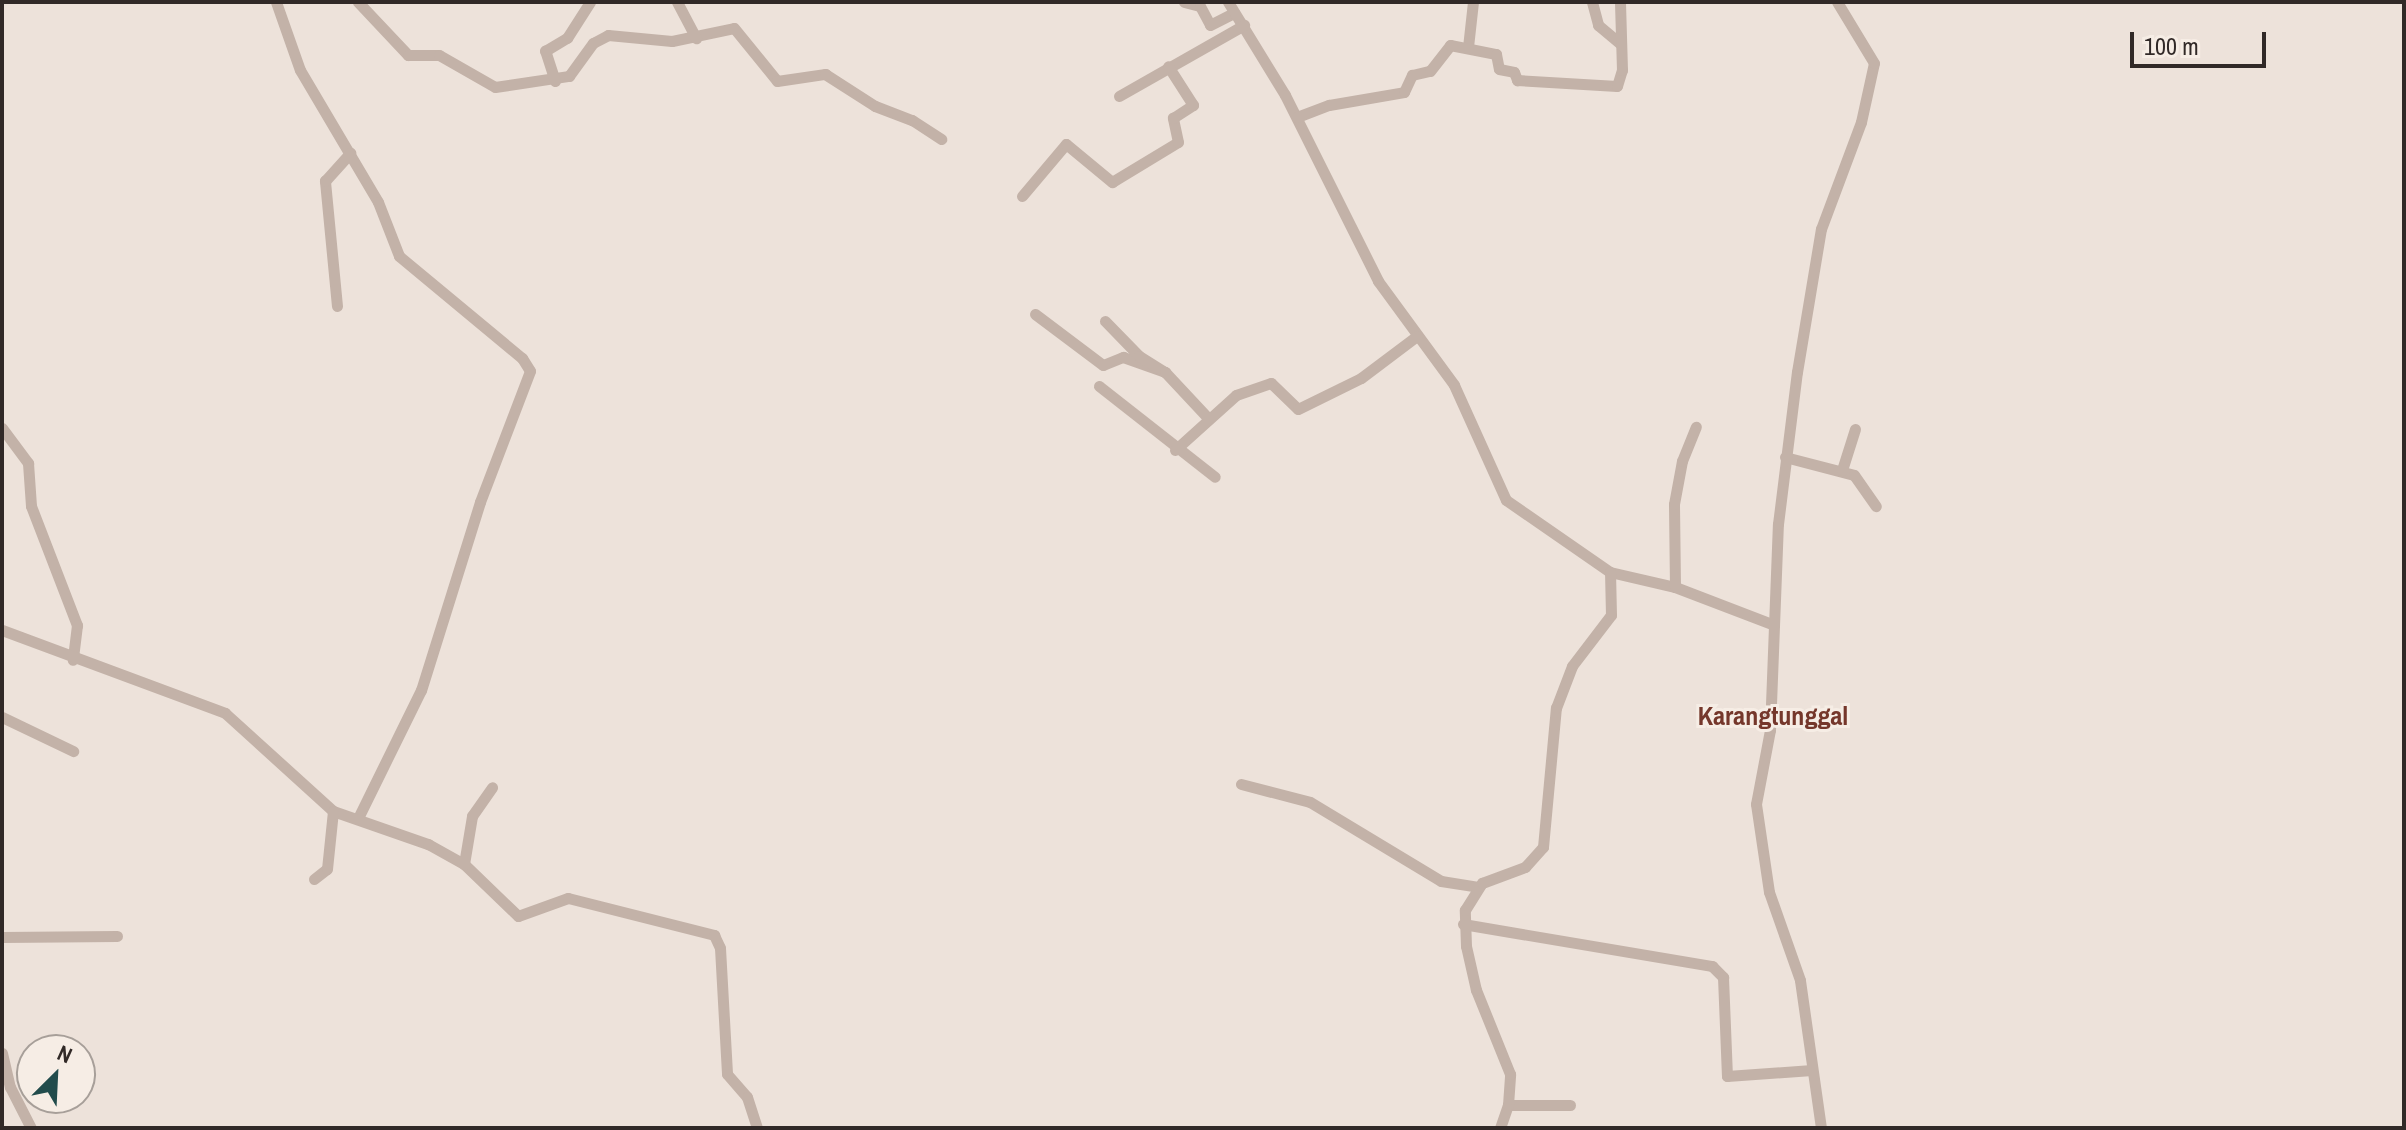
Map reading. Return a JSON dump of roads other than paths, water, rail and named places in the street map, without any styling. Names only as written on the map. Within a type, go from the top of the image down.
[{"type":"street","points":[[276,2],[300,70],[350,153],[405,264],[522,358],[530,371],[480,502],[421,690],[358,818]]},
{"type":"street","points":[[358,2],[408,55],[439,55],[495,87],[555,81],[578,69],[593,43],[608,35],[672,41],[719,31],[742,33],[777,81],[825,74],[875,106],[912,120],[941,139]]},
{"type":"street","points":[[555,81],[545,51],[567,38],[590,2]]},
{"type":"street","points":[[677,2],[696,38]]},
{"type":"street","points":[[1184,2],[1200,6],[1210,25],[1231,7],[1244,25],[1297,117],[1378,281],[1470,415],[1506,500],[1610,572],[1675,587],[1774,625]]},
{"type":"street","points":[[1468,47],[1473,2]]},
{"type":"street","points":[[1592,2],[1598,25],[1621,44]]},
{"type":"street","points":[[1297,117],[1329,105],[1404,92],[1412,75],[1430,71],[1448,45],[1496,54],[1499,69],[1514,72],[1516,80],[1615,87],[1622,75],[1620,2]]},
{"type":"street","points":[[1821,1128],[1796,962],[1769,892],[1756,830],[1771,719],[1785,457],[1821,229],[1861,122],[1874,63],[1837,2]]},
{"type":"street","points":[[1119,96],[1244,25]]},
{"type":"street","points":[[1022,196],[1066,144],[1112,182],[1178,142],[1173,118],[1193,105],[1168,66]]},
{"type":"street","points":[[337,306],[325,181],[350,153]]},
{"type":"street","points":[[1035,314],[1103,365],[1123,357],[1165,372]]},
{"type":"street","points":[[1105,321],[1139,356],[1165,372],[1207,417]]},
{"type":"street","points":[[1175,450],[1207,417],[1236,395],[1270,383],[1298,409],[1361,378],[1417,336]]},
{"type":"street","points":[[1099,386],[1175,450],[1215,477]]},
{"type":"street","points":[[1675,587],[1675,495],[1696,427]]},
{"type":"street","points":[[2,428],[28,463],[31,506],[77,625],[73,660]]},
{"type":"street","points":[[1842,470],[1855,429]]},
{"type":"street","points":[[1785,457],[1842,470],[1859,478],[1876,506]]},
{"type":"street","points":[[1241,784],[1310,802],[1441,881],[1477,887],[1525,867],[1543,847],[1556,708],[1572,666],[1611,615],[1610,572]]},
{"type":"street","points":[[2,630],[73,660],[225,713],[333,811],[358,818],[464,864],[520,917],[568,898],[714,935],[720,948],[726,1070],[747,1097],[757,1128]]},
{"type":"street","points":[[1711,714],[1771,719]]},
{"type":"street","points":[[2,717],[73,751]]},
{"type":"street","points":[[464,864],[472,816],[492,787]]},
{"type":"street","points":[[314,879],[327,869],[333,811]]},
{"type":"street","points":[[1477,887],[1463,924],[1476,990],[1510,1074],[1508,1105],[1500,1128]]},
{"type":"street","points":[[1463,924],[1712,966],[1723,977],[1728,1077],[1812,1070]]},
{"type":"street","points":[[2,937],[117,936]]},
{"type":"street","points":[[2,1053],[10,1087],[31,1128]]},
{"type":"street","points":[[1508,1105],[1570,1105]]},
{"type":"district","name":"Karangtunggal","points":[[1773,716]]}]
